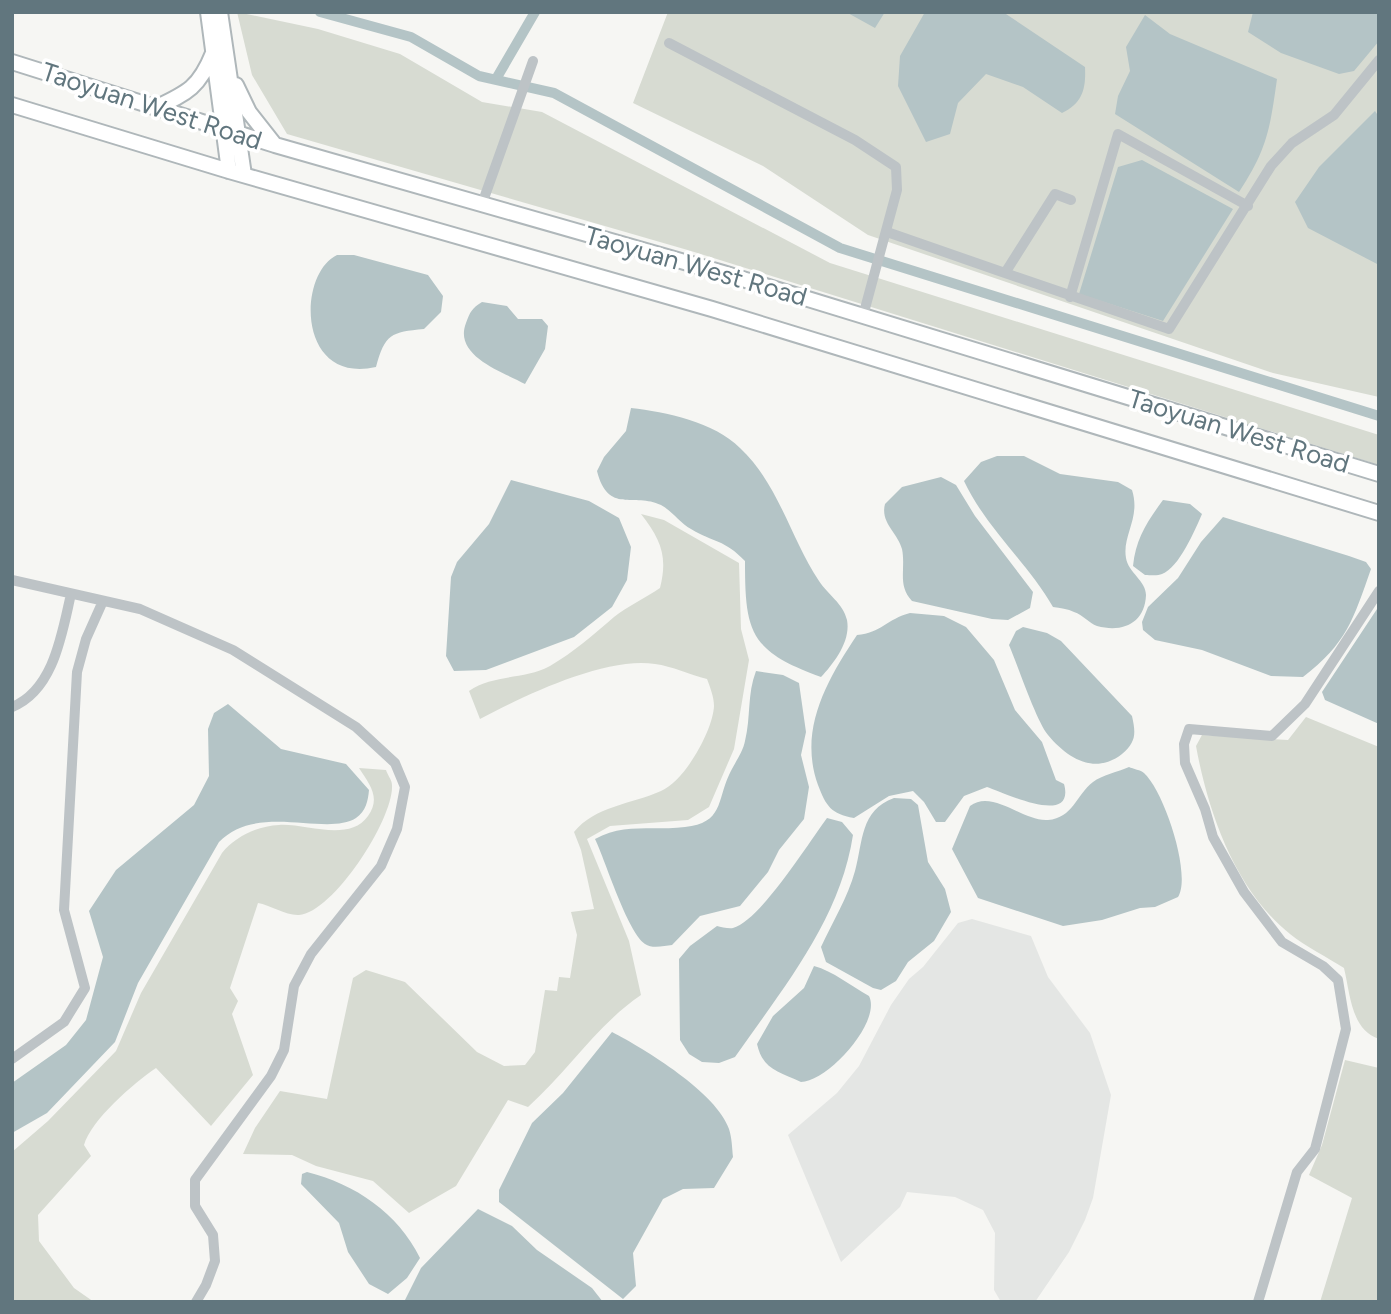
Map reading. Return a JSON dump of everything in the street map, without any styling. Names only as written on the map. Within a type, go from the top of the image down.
[{"type":"main road","points":[[208,12],[213,52],[244,175]]},
{"type":"main road","points":[[220,12],[229,71],[229,171]]},
{"type":"main road","points":[[155,108],[184,94],[202,79],[213,52]]},
{"type":"main road","name":"Taoyuan West Road","points":[[12,62],[231,132],[863,316],[1379,474]]},
{"type":"main road","points":[[229,71],[249,113],[275,145]]},
{"type":"main road","name":"Taoyuan West Road","points":[[12,105],[229,171],[712,309],[1379,513]]},
{"type":"street","points":[[669,43],[855,140],[896,167],[898,190],[863,316]]},
{"type":"street","points":[[887,232],[1169,329],[1271,166],[1292,143],[1334,115],[1379,60]]},
{"type":"street","points":[[482,204],[533,61]]},
{"type":"street","points":[[1070,297],[1118,134],[1248,206]]},
{"type":"street","points":[[1005,273],[1055,194],[1070,200]]},
{"type":"street","points":[[12,580],[140,609],[233,650],[356,727],[395,764],[405,787],[397,829],[381,866],[312,954],[294,986],[284,1050],[271,1076],[195,1180],[195,1206],[213,1235],[215,1261],[206,1285],[195,1302]]},
{"type":"street","points":[[1258,1302],[1297,1172],[1315,1149],[1346,1029],[1338,980],[1323,966],[1282,942],[1239,883],[1213,837],[1205,809],[1185,763],[1184,744],[1189,729],[1272,737],[1305,704],[1379,591]]},
{"type":"street","points":[[12,707],[23,702],[51,667],[71,594]]},
{"type":"street","points":[[12,1059],[64,1022],[85,988],[64,910],[77,672],[86,639],[103,601]]},
{"type":"shaded area","points":[[237,12],[318,29],[400,54],[482,102],[542,112],[830,263],[1379,435],[1379,465],[691,251],[287,134],[252,75]]},
{"type":"shaded area","points":[[668,12],[1379,12],[1379,397],[1273,373],[868,235],[763,166],[633,103]]},
{"type":"shaded area","points":[[846,12],[885,12],[875,28]]},
{"type":"shaded area","points":[[925,12],[1003,12],[1085,67],[1084,88],[1079,100],[1062,113],[1023,87],[986,74],[958,103],[950,134],[926,142],[898,86],[900,56]]},
{"type":"shaded area","points":[[1253,12],[1379,12],[1379,41],[1354,71],[1339,74],[1281,53],[1248,32]]},
{"type":"shaded area","points":[[1145,15],[1170,34],[1277,79],[1266,138],[1256,164],[1239,192],[1115,114],[1118,96],[1130,71],[1126,47]]},
{"type":"shaded area","points":[[1375,111],[1379,117],[1379,265],[1308,228],[1295,202],[1319,167]]},
{"type":"shaded area","points":[[1142,160],[1233,209],[1163,321],[1079,294],[1118,167]]},
{"type":"shaded area","points":[[337,255],[354,255],[428,275],[443,296],[441,312],[424,329],[397,334],[386,341],[376,367],[350,368],[331,360],[318,344],[312,325],[311,304],[315,283],[324,266]]},
{"type":"shaded area","points":[[482,302],[507,306],[518,319],[542,319],[548,326],[545,349],[525,384],[482,361],[467,345],[464,335],[466,323],[472,311]]},
{"type":"shaded area","points":[[631,408],[689,420],[717,431],[740,448],[753,462],[774,494],[809,565],[842,609],[847,620],[844,644],[821,677],[779,658],[756,636],[747,606],[745,561],[738,554],[687,526],[661,505],[615,498],[602,485],[597,471],[604,457],[626,431]]},
{"type":"shaded area","points":[[997,456],[1024,456],[1060,474],[1118,482],[1132,490],[1134,509],[1125,550],[1126,558],[1143,585],[1146,595],[1142,613],[1131,624],[1115,628],[1097,626],[1072,611],[1053,607],[995,530],[964,481],[981,462]]},
{"type":"shaded area","points":[[941,477],[956,485],[975,516],[1033,592],[1030,608],[1008,620],[992,619],[912,601],[907,595],[903,583],[902,549],[885,517],[885,504],[902,487]]},
{"type":"shaded area","points":[[511,480],[589,501],[619,518],[631,547],[627,580],[612,607],[574,637],[486,670],[454,671],[446,656],[451,577],[457,562],[489,524]]},
{"type":"shaded area","points":[[1163,500],[1190,504],[1202,514],[1186,548],[1174,564],[1160,575],[1145,575],[1133,566],[1134,556],[1143,531]]},
{"type":"shaded area","points":[[641,514],[664,520],[739,563],[741,629],[749,660],[734,749],[709,807],[688,820],[610,826],[587,839],[629,941],[641,995],[610,1020],[528,1107],[508,1100],[456,1186],[409,1213],[373,1181],[316,1166],[292,1155],[243,1154],[255,1128],[280,1091],[327,1099],[353,978],[366,970],[405,982],[477,1052],[504,1066],[525,1065],[535,1052],[545,990],[557,991],[559,977],[570,978],[577,935],[571,912],[594,909],[581,850],[574,832],[592,816],[661,791],[679,777],[696,754],[709,728],[713,699],[707,679],[661,665],[635,663],[613,666],[565,680],[480,719],[469,691],[488,682],[550,666],[619,613],[660,588],[663,567],[661,549],[654,532]]},
{"type":"shaded area","points":[[1223,517],[1349,556],[1366,562],[1371,569],[1347,629],[1330,653],[1303,677],[1271,676],[1202,650],[1155,640],[1143,630],[1142,622],[1148,607],[1178,578],[1201,542]]},
{"type":"shaded area","points":[[1379,606],[1379,724],[1325,700],[1322,692]]},
{"type":"shaded area","points":[[910,613],[944,616],[966,627],[994,660],[1015,710],[1042,742],[1056,780],[1064,784],[1065,797],[1059,804],[1036,804],[987,787],[964,796],[945,822],[936,822],[924,802],[913,791],[889,796],[854,818],[830,808],[818,785],[811,745],[819,706],[826,688],[857,635],[872,632]]},
{"type":"shaded area","points":[[1023,627],[1047,633],[1061,641],[1132,716],[1134,737],[1122,754],[1112,760],[1092,764],[1073,757],[1048,735],[1009,645],[1016,631]]},
{"type":"shaded area","points":[[756,671],[783,675],[799,683],[806,732],[801,755],[809,787],[804,819],[779,850],[768,872],[740,906],[700,916],[672,945],[648,946],[638,937],[631,925],[595,839],[628,829],[697,825],[712,816],[744,745],[751,688]]},
{"type":"shaded area","points":[[228,704],[281,749],[346,764],[369,790],[364,809],[356,818],[343,823],[253,824],[235,830],[219,842],[138,983],[115,1042],[47,1113],[12,1133],[12,1083],[66,1045],[86,1020],[103,957],[89,911],[116,870],[194,805],[209,776],[208,729],[214,713]]},
{"type":"shaded area","points":[[1306,717],[1379,747],[1379,1039],[1363,1028],[1357,1019],[1344,968],[1290,934],[1271,916],[1239,873],[1217,823],[1201,771],[1196,746],[1202,735],[1288,740]]},
{"type":"shaded area","points":[[1129,767],[1143,772],[1152,783],[1167,814],[1179,853],[1181,886],[1178,897],[1155,907],[1063,926],[978,898],[952,849],[970,806],[988,801],[1028,816],[1048,820],[1069,811],[1093,782]]},
{"type":"shaded area","points":[[359,768],[386,770],[392,785],[383,819],[359,861],[329,898],[313,910],[294,915],[258,903],[230,988],[238,1001],[232,1014],[253,1075],[211,1126],[156,1068],[125,1092],[88,1135],[84,1145],[91,1156],[38,1215],[39,1241],[74,1288],[94,1302],[12,1302],[12,1152],[48,1121],[116,1051],[141,993],[227,847],[240,837],[271,826],[290,825],[338,830],[350,829],[360,824],[372,809],[374,797]]},
{"type":"shaded area","points":[[894,798],[911,799],[918,805],[928,862],[945,889],[951,912],[934,941],[908,962],[896,981],[881,990],[826,962],[821,947],[852,881],[869,819],[883,803]]},
{"type":"shaded area","points":[[827,818],[842,822],[853,835],[836,896],[823,924],[790,979],[735,1057],[719,1063],[702,1062],[689,1054],[680,1040],[679,959],[690,946],[717,926],[733,928],[757,911]]},
{"type":"shaded area","points":[[972,919],[1031,936],[1048,977],[1090,1033],[1111,1095],[1093,1198],[1085,1220],[1069,1252],[1035,1302],[1001,1302],[994,1290],[995,1233],[983,1210],[955,1197],[907,1192],[900,1207],[841,1262],[788,1135],[837,1093],[859,1066],[891,1005],[909,979],[923,967],[958,923]]},
{"type":"shaded area","points":[[814,966],[835,975],[869,996],[871,1007],[868,1020],[850,1049],[824,1072],[801,1082],[767,1065],[757,1044],[773,1016],[804,988]]},
{"type":"shaded area","points":[[612,1032],[678,1073],[710,1101],[729,1129],[733,1157],[714,1188],[683,1189],[663,1199],[633,1253],[636,1286],[623,1299],[499,1202],[499,1190],[532,1123],[563,1093]]},
{"type":"shaded area","points":[[1345,1060],[1379,1068],[1379,1302],[1320,1302],[1352,1198],[1309,1175],[1322,1145]]},
{"type":"shaded area","points":[[307,1172],[342,1184],[373,1203],[400,1227],[411,1242],[420,1258],[407,1278],[388,1294],[369,1284],[348,1252],[339,1223],[301,1184],[302,1174]]},
{"type":"shaded area","points":[[478,1209],[512,1226],[537,1250],[592,1288],[603,1302],[404,1302],[421,1268]]},
{"type":"waterway","points":[[320,12],[411,37],[479,76],[554,93],[840,248],[1379,416]]},
{"type":"waterway","points":[[496,79],[535,12]]}]
